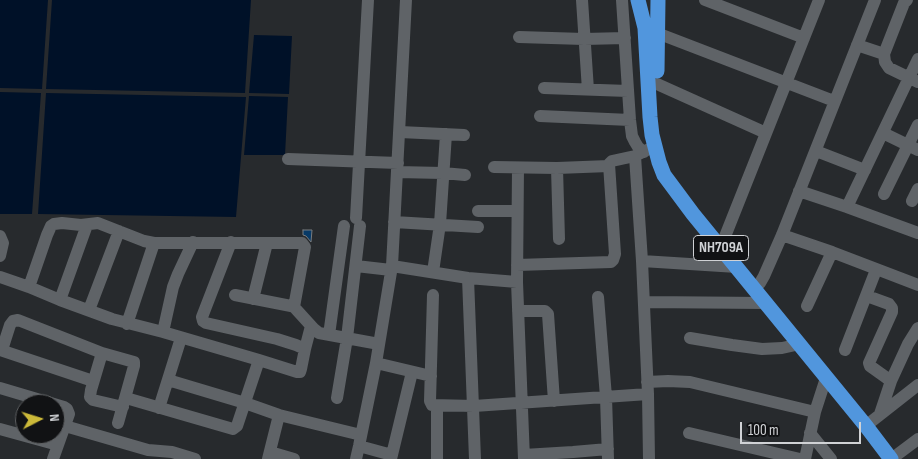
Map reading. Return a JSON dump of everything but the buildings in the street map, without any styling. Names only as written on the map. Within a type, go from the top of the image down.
[{"type":"highway","name":"NH709A","points":[[638,0],[645,28],[650,117],[644,151],[659,162],[670,184],[737,268],[757,285],[765,303],[826,378],[897,458]]},
{"type":"highway","name":"NH709A","points":[[658,0],[658,116],[660,133],[672,171],[757,285],[876,417],[897,458]]},
{"type":"street","points":[[336,398],[347,338],[356,266],[359,162],[368,0]]},
{"type":"street","points":[[356,459],[376,363],[392,268],[406,0]]},
{"type":"street","points":[[582,0],[588,90]]},
{"type":"street","points":[[622,0],[632,136],[638,147],[644,151]]},
{"type":"street","points":[[705,0],[804,38]]},
{"type":"street","points":[[724,239],[819,0]]},
{"type":"street","points":[[757,285],[764,276],[782,235],[874,0]]},
{"type":"street","points":[[907,0],[904,3],[884,54],[887,66],[914,80]]},
{"type":"street","points":[[657,33],[834,101]]},
{"type":"street","points":[[519,37],[625,38]]},
{"type":"street","points":[[857,45],[884,54]]},
{"type":"street","points":[[847,207],[864,170],[914,80],[918,59]]},
{"type":"street","points":[[657,84],[766,133]]},
{"type":"street","points":[[544,88],[628,91]]},
{"type":"street","points":[[540,116],[630,120]]},
{"type":"street","points":[[884,194],[913,148],[918,125]]},
{"type":"street","points":[[400,132],[464,135]]},
{"type":"street","points":[[433,272],[440,224],[446,134]]},
{"type":"street","points":[[883,134],[913,148]]},
{"type":"street","points":[[518,265],[611,262],[614,260],[610,162],[644,151]]},
{"type":"street","points":[[644,151],[642,261],[648,388],[649,459]]},
{"type":"street","points":[[816,151],[864,170]]},
{"type":"street","points":[[288,159],[359,162],[465,175]]},
{"type":"street","points":[[494,167],[557,168],[609,166]]},
{"type":"street","points":[[518,168],[517,282],[524,457],[608,454],[606,397],[598,296]]},
{"type":"street","points":[[557,168],[559,239]]},
{"type":"street","points":[[912,201],[918,189]]},
{"type":"street","points":[[799,191],[918,233]]},
{"type":"street","points":[[478,210],[517,211]]},
{"type":"street","points":[[394,222],[478,227]]},
{"type":"street","points":[[29,287],[51,226],[62,223],[87,225],[98,223],[154,243],[231,242],[302,244],[304,245],[294,307]]},
{"type":"street","points":[[60,300],[87,225]]},
{"type":"street","points":[[329,335],[344,226]]},
{"type":"street","points":[[89,310],[119,231]]},
{"type":"street","points":[[782,235],[918,285]]},
{"type":"street","points":[[0,236],[3,243],[0,256]]},
{"type":"street","points":[[163,332],[173,287],[193,242]]},
{"type":"street","points":[[231,242],[202,317],[203,321],[277,339],[304,349]]},
{"type":"street","points":[[127,324],[154,243]]},
{"type":"street","points":[[252,299],[267,243]]},
{"type":"street","points":[[807,306],[832,252]]},
{"type":"street","points":[[642,261],[737,268]]},
{"type":"street","points":[[356,266],[433,272],[468,278],[517,282]]},
{"type":"street","points":[[845,350],[876,270]]},
{"type":"street","points":[[0,277],[127,324],[163,332],[299,372],[311,326]]},
{"type":"street","points":[[468,278],[475,459]]},
{"type":"street","points":[[433,295],[430,401],[431,404],[437,406],[522,404],[606,397],[648,388],[668,381],[690,382],[815,412]]},
{"type":"street","points":[[235,296],[294,307],[317,332],[379,344]]},
{"type":"street","points":[[867,296],[889,304],[892,308],[892,312],[869,363],[870,366],[891,381]]},
{"type":"street","points":[[644,302],[765,303]]},
{"type":"street","points":[[518,311],[545,311],[548,314],[554,401]]},
{"type":"street","points":[[93,381],[1,350],[10,325],[15,320],[18,320],[102,353],[134,362],[118,423]]},
{"type":"street","points":[[876,417],[908,344],[918,328]]},
{"type":"street","points":[[159,408],[182,338]]},
{"type":"street","points":[[690,338],[732,346],[762,349],[782,348],[800,344]]},
{"type":"street","points":[[102,353],[91,390],[90,397],[92,399],[159,408],[233,429],[237,426],[260,360]]},
{"type":"street","points":[[376,363],[431,376]]},
{"type":"street","points":[[168,380],[360,441],[392,457],[412,372]]},
{"type":"street","points":[[805,459],[815,412],[826,378]]},
{"type":"street","points":[[876,417],[918,386]]},
{"type":"street","points":[[0,388],[20,394]]},
{"type":"street","points":[[437,406],[437,459]]},
{"type":"street","points":[[65,408],[69,414],[65,426],[148,450],[157,455],[172,452],[195,459]]},
{"type":"street","points":[[279,415],[269,456],[294,459]]},
{"type":"street","points":[[0,429],[58,445],[53,459]]},
{"type":"street","points":[[689,433],[754,454],[800,459]]},
{"type":"street","points":[[810,433],[831,459]]},
{"type":"street","points":[[897,458],[918,439]]},
{"type":"water","points":[[0,0],[48,0],[42,89],[0,88]]},
{"type":"water","points":[[52,0],[251,0],[245,93],[46,89]]},
{"type":"water","points":[[254,35],[292,36],[289,94],[249,93]]},
{"type":"water","points":[[0,92],[41,93],[32,214],[0,214]]},
{"type":"water","points":[[46,93],[246,97],[236,217],[38,214]]},
{"type":"water","points":[[249,96],[288,97],[285,155],[244,155]]}]
